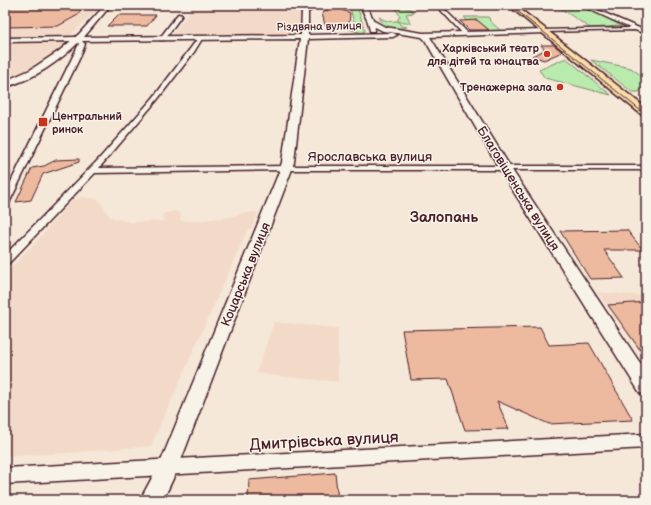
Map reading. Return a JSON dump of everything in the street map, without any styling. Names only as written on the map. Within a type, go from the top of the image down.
[{"type":"main road","points":[[512,6],[646,113]]},
{"type":"street","points":[[5,84],[37,69],[67,49],[78,40],[108,5]]},
{"type":"street","points":[[304,8],[320,5]]},
{"type":"street","points":[[357,5],[363,6],[370,22],[372,32],[364,36]]},
{"type":"street","points":[[438,5],[466,34]]},
{"type":"street","points":[[512,6],[583,5],[646,33]]},
{"type":"street","name":"Коцарська вулиця","points":[[151,500],[168,468],[286,168],[304,37],[304,8]]},
{"type":"street","points":[[162,39],[180,15]]},
{"type":"street","points":[[370,22],[388,30],[424,35]]},
{"type":"street","name":"Різдвяна вулиця","points":[[5,40],[199,39],[424,35],[634,28]]},
{"type":"street","name":"Благовіщенська вулиця","points":[[424,35],[506,168],[646,387]]},
{"type":"street","points":[[5,261],[93,171],[155,99],[192,51],[199,39]]},
{"type":"street","points":[[5,203],[78,55],[82,44],[78,40]]},
{"type":"street","name":"Ярославська вулиця","points":[[93,171],[286,168],[646,168]]},
{"type":"street","points":[[5,249],[17,248]]},
{"type":"street","name":"Дмитрівська вулиця","points":[[5,476],[646,440]]},
{"type":"shaded area","points":[[5,5],[103,5],[64,41],[68,43],[24,72],[5,80]]},
{"type":"shaded area","points":[[201,5],[294,5],[302,8],[300,30],[298,33],[291,35],[181,37],[173,34],[192,8]]},
{"type":"shaded area","points":[[82,197],[98,199],[110,217],[130,222],[164,221],[162,216],[164,213],[176,211],[181,214],[180,220],[192,221],[230,217],[243,213],[256,212],[258,214],[251,229],[248,229],[151,446],[70,453],[5,456],[5,273],[37,241],[71,201]]},
{"type":"shaded area","points":[[597,292],[646,296],[646,361]]},
{"type":"shaded area","points":[[274,322],[338,328],[338,382],[256,373]]},
{"type":"green space","points":[[389,5],[408,8],[413,11],[413,13],[406,14],[411,23],[398,21],[401,26],[407,27],[391,28],[381,21],[379,17],[387,21],[397,21],[400,16],[395,8]]},
{"type":"green space","points":[[584,7],[622,26],[590,28],[560,8]]},
{"type":"green space","points":[[350,8],[358,9],[365,31],[362,33],[343,27],[355,26]]},
{"type":"green space","points":[[464,17],[488,17],[490,19],[489,20],[501,31],[490,31],[477,20],[468,21]]},
{"type":"green space","points":[[566,58],[611,95],[545,78],[539,70]]},
{"type":"green space","points":[[591,60],[631,68],[646,79],[646,83],[639,92],[632,92]]},
{"type":"building","points":[[83,6],[78,15],[58,26],[5,27],[5,7]]},
{"type":"building","points":[[336,8],[350,13],[349,25],[325,25],[322,13],[324,13],[324,11]]},
{"type":"building","points":[[118,15],[156,15],[147,26],[107,26]]},
{"type":"building","points":[[477,20],[489,30],[469,30],[460,21]]},
{"type":"building","name":"Харківський театр для дітей та юнацтва","points":[[541,45],[554,45],[562,52],[544,60],[532,56],[545,50]]},
{"type":"building","points":[[79,159],[79,162],[43,174],[31,200],[16,202],[32,168],[44,166],[56,160]]},
{"type":"building","points":[[627,230],[643,250],[604,250],[624,278],[590,279],[560,231]]},
{"type":"building","points":[[646,302],[646,358],[608,305]]},
{"type":"building","points":[[540,327],[549,345],[589,343],[633,420],[549,424],[497,401],[509,429],[465,430],[448,379],[411,380],[402,330]]},
{"type":"building","points":[[335,473],[338,500],[248,500],[249,480]]},
{"type":"tram line","points":[[510,5],[646,115]]},
{"type":"place","name":"Харківський театр для дітей та юнацтва","points":[[547,54]]},
{"type":"place","name":"Тренажерна зала","points":[[560,87]]},
{"type":"place","name":"Центральний ринок","points":[[43,122]]},
{"type":"district","name":"Залопань","points":[[444,217]]}]
